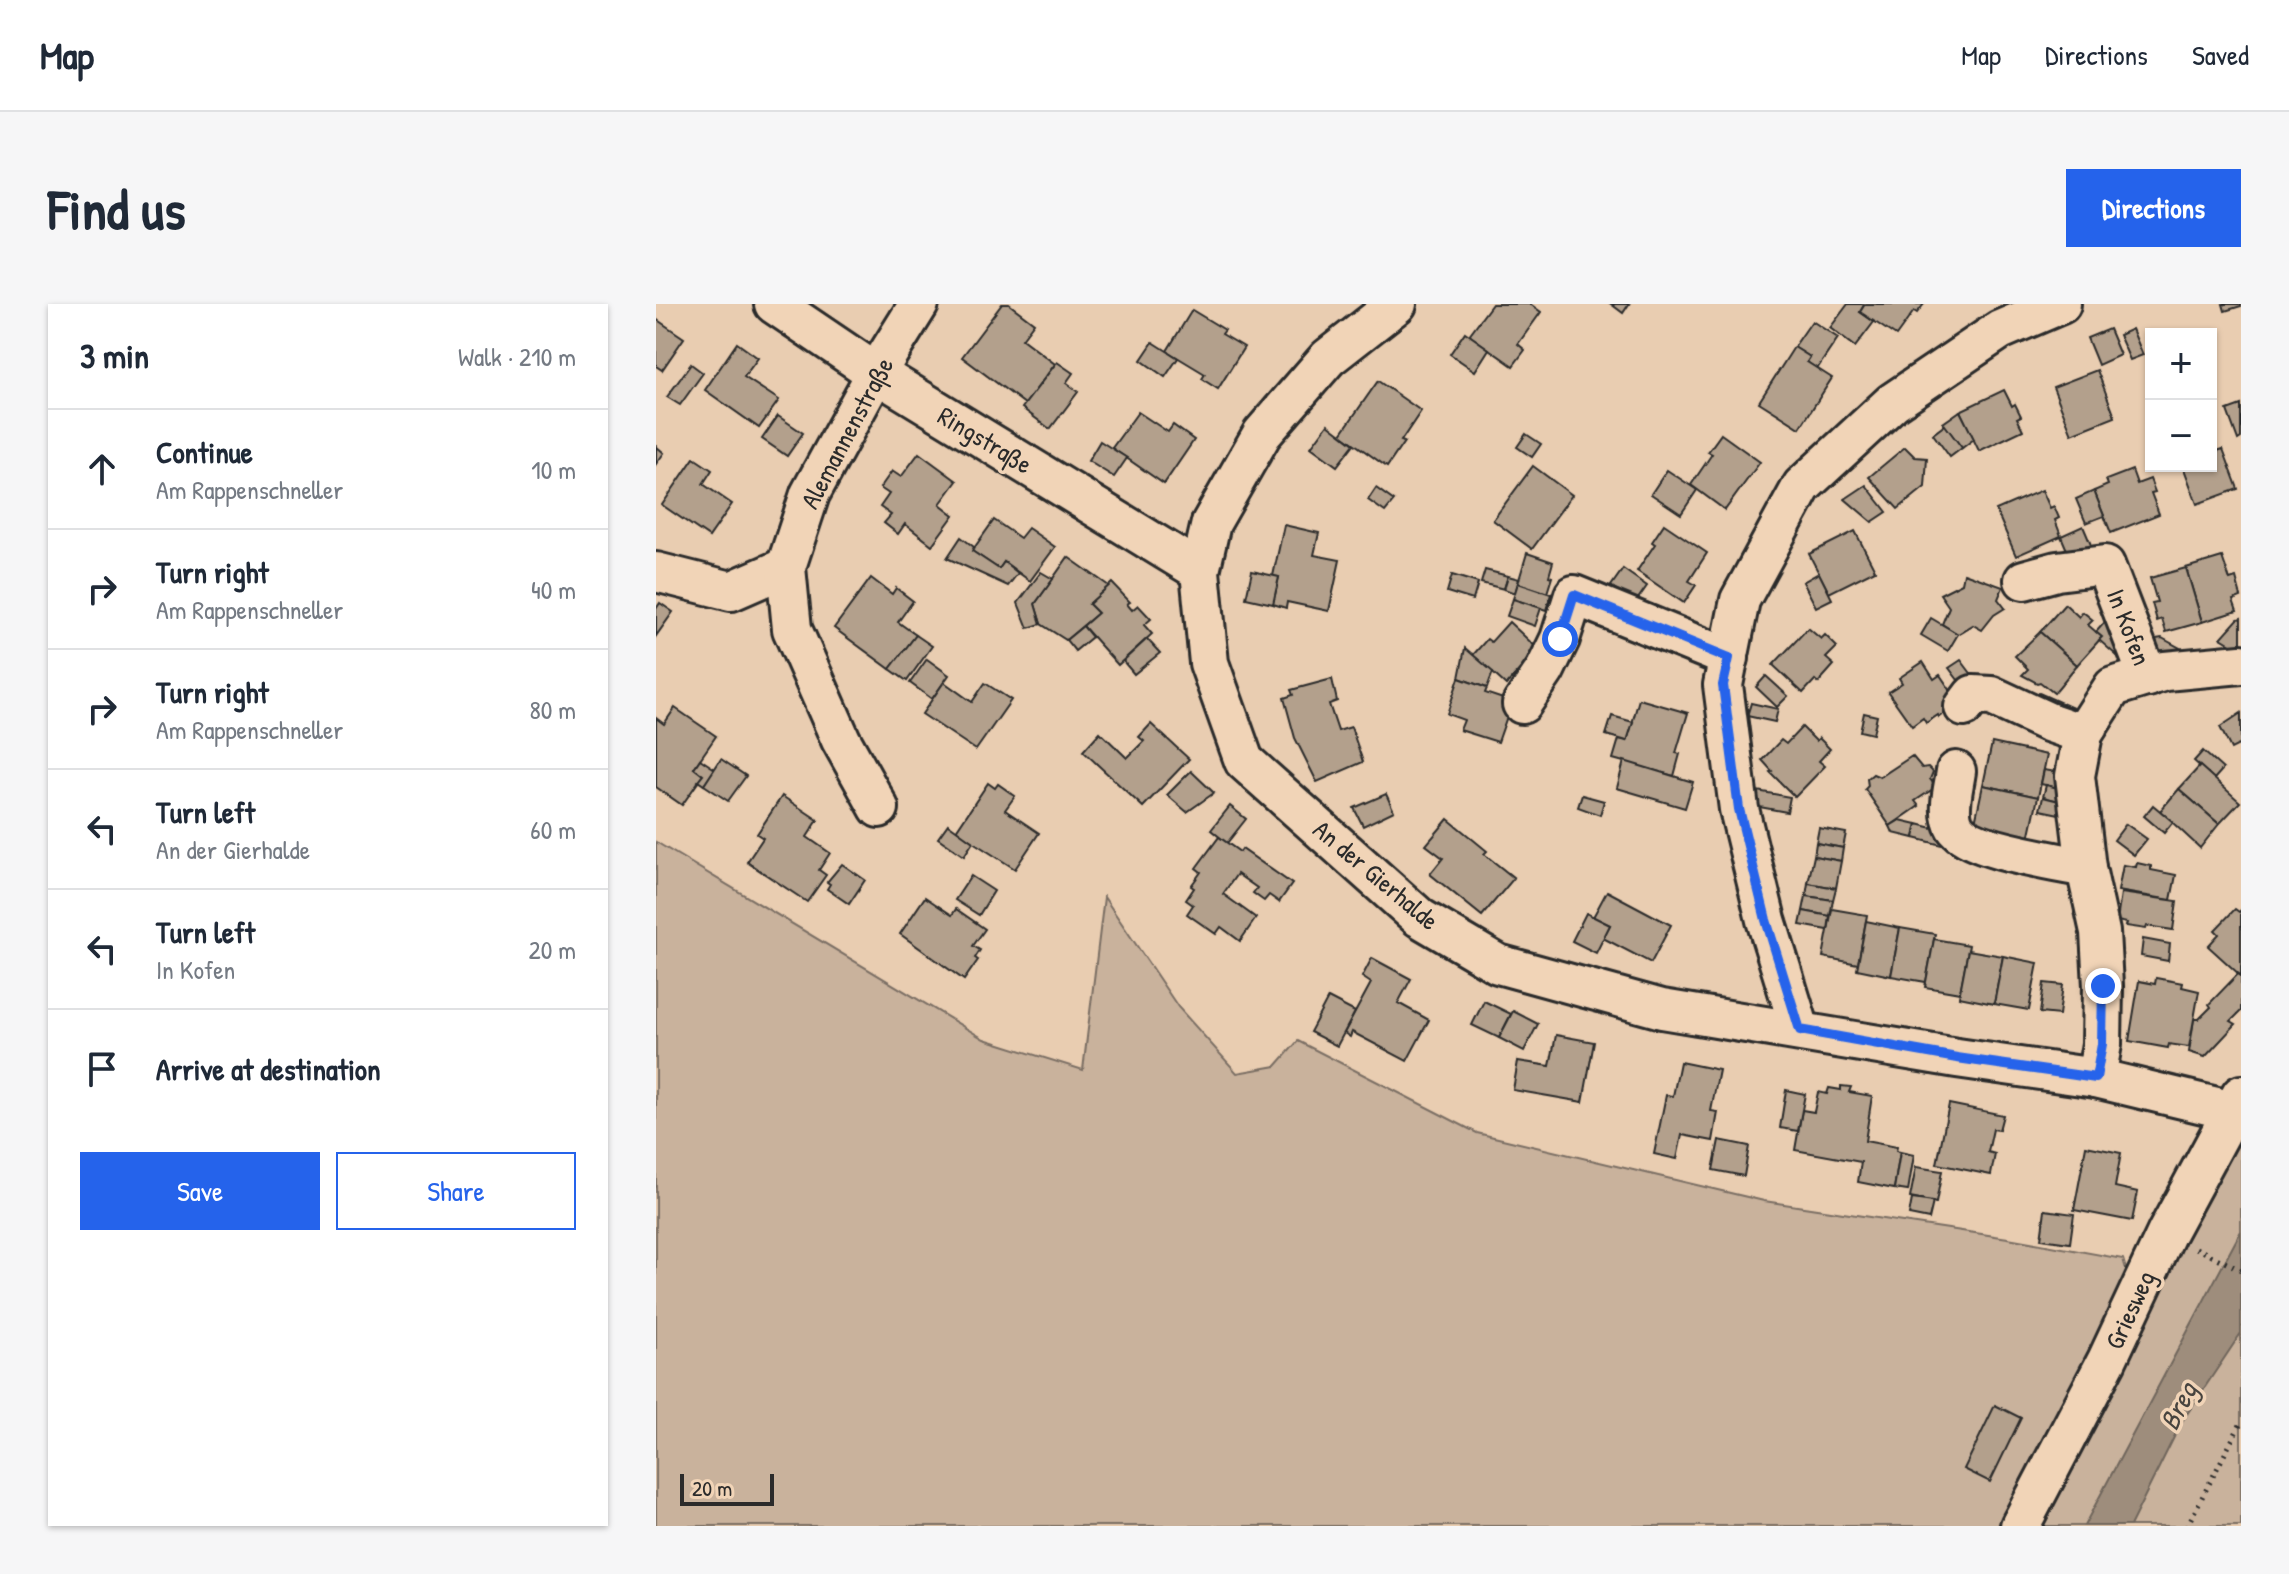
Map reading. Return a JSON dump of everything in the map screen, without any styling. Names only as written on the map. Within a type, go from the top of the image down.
[{"type":"street","name":"Ringstraße","points":[[774,304],[876,373],[1200,571]]},
{"type":"street","name":"Alemannenstraße","points":[[879,808],[841,740],[792,629],[786,567],[810,494],[876,373],[919,304]]},
{"type":"street","name":"An der Gierhalde","points":[[1397,304],[1328,358],[1262,434],[1211,523],[1200,571],[1209,663],[1244,761],[1420,918],[1498,964],[1662,1009],[2237,1103]]},
{"type":"street","points":[[1800,1030],[1766,920],[1739,809],[1723,685],[1740,600],[1802,486],[1893,402],[2000,330],[2061,304]]},
{"type":"street","name":"In Kofen","points":[[2024,580],[2057,571],[2105,565],[2148,677]]},
{"type":"street","points":[[656,572],[731,591],[786,567]]},
{"type":"street","points":[[1522,704],[1545,670],[1560,639],[1574,595],[1729,658]]},
{"type":"street","name":"In Kofen","points":[[2096,1078],[2102,1044],[2103,986],[2100,932],[2086,868],[2075,776],[2083,734],[2113,687],[2165,671],[2241,664]]},
{"type":"street","points":[[1964,707],[1973,695],[1992,696],[2048,722],[2083,734]]},
{"type":"street","points":[[1956,771],[1951,807],[1955,826],[1967,838],[1988,846],[2086,868]]},
{"type":"street","name":"Griesweg","points":[[2020,1526],[2107,1360],[2167,1232],[2237,1103]]},
{"type":"path","points":[[2189,1244],[2241,1270]]},
{"type":"path","points":[[2187,1526],[2241,1423]]},
{"type":"shaded area","points":[[656,842],[984,1039],[1083,1070],[1104,897],[1178,1007],[1237,1073],[1276,1066],[1298,1041],[1477,1133],[1764,1201],[2123,1259],[2128,1276],[1998,1526],[656,1526]]},
{"type":"shaded area","points":[[2241,1127],[2241,1526],[2034,1526]]},
{"type":"water","name":"Breg","points":[[2241,1231],[2241,1333],[2181,1423],[2130,1526],[2084,1526]]},
{"type":"building","points":[[1002,304],[1009,304],[1034,323],[1022,339],[1055,364],[1025,404],[962,357]]},
{"type":"building","points":[[1492,304],[1530,304],[1541,312],[1518,344],[1525,350],[1513,366],[1469,335]]},
{"type":"building","points":[[1611,304],[1629,304],[1623,313]]},
{"type":"building","points":[[1848,304],[1863,304],[1860,312],[1874,322],[1855,347],[1830,328]]},
{"type":"building","points":[[1865,304],[1924,304],[1917,313],[1914,311],[1896,336],[1860,312]]},
{"type":"building","points":[[2223,304],[2241,304],[2241,306],[2225,311]]},
{"type":"building","points":[[1192,310],[1225,330],[1222,334],[1244,347],[1218,389],[1202,379],[1205,374],[1167,351]]},
{"type":"building","points":[[656,319],[684,338],[662,370],[656,366]]},
{"type":"building","points":[[1812,321],[1838,338],[1817,369],[1807,362],[1810,357],[1794,347]]},
{"type":"building","points":[[2109,329],[2120,355],[2098,365],[2087,338]]},
{"type":"building","points":[[2132,329],[2143,355],[2130,360],[2119,335]]},
{"type":"building","points":[[1465,332],[1489,349],[1475,371],[1450,354]]},
{"type":"building","points":[[1153,342],[1178,358],[1165,377],[1141,360]]},
{"type":"building","points":[[737,343],[758,358],[744,377],[779,400],[759,428],[705,390]]},
{"type":"building","points":[[1794,347],[1810,357],[1807,362],[1832,378],[1800,428],[1759,402]]},
{"type":"building","points":[[1057,362],[1073,373],[1066,383],[1078,392],[1050,429],[1022,408]]},
{"type":"building","points":[[691,364],[703,373],[680,405],[667,397]]},
{"type":"building","points":[[2097,370],[2115,417],[2072,434],[2053,387]]},
{"type":"building","points":[[1378,381],[1421,411],[1387,467],[1341,434]]},
{"type":"building","points":[[2004,390],[2021,416],[2017,418],[2023,430],[1979,451],[1960,411]]},
{"type":"building","points":[[2241,405],[2241,438],[2238,440],[2227,410]]},
{"type":"building","points":[[1960,411],[1974,439],[1962,448],[1943,423]]},
{"type":"building","points":[[1138,412],[1168,432],[1173,425],[1194,440],[1164,484],[1112,448]]},
{"type":"building","points":[[778,416],[803,433],[787,456],[762,439]]},
{"type":"building","points":[[1328,424],[1354,444],[1337,466],[1311,447]]},
{"type":"building","points":[[1945,425],[1962,448],[1950,457],[1933,434]]},
{"type":"building","points":[[1526,434],[1541,444],[1532,457],[1517,447]]},
{"type":"building","points":[[1721,434],[1760,462],[1725,510],[1691,485]]},
{"type":"building","points":[[1100,441],[1127,458],[1114,477],[1088,461]]},
{"type":"building","points":[[656,446],[664,453],[656,464]]},
{"type":"building","points":[[1905,447],[1915,457],[1927,458],[1925,487],[1898,509],[1869,477]]},
{"type":"building","points":[[2223,449],[2238,489],[2197,504],[2185,472],[2217,472],[2217,451]]},
{"type":"building","points":[[919,453],[957,481],[940,504],[954,515],[932,545],[905,524],[898,534],[884,523],[891,515],[880,507],[889,494],[880,488],[892,471],[901,477]]},
{"type":"building","points":[[694,458],[712,470],[703,484],[732,504],[709,537],[662,505]]},
{"type":"building","points":[[1533,466],[1572,495],[1532,549],[1493,520]]},
{"type":"building","points":[[1667,470],[1697,490],[1681,514],[1651,494]]},
{"type":"building","points":[[2132,470],[2137,484],[2150,479],[2155,492],[2151,493],[2159,514],[2111,533],[2094,491],[2108,485],[2106,480]]},
{"type":"building","points":[[1866,485],[1887,512],[1872,522],[1845,499]]},
{"type":"building","points":[[1376,488],[1394,501],[1385,512],[1368,500]]},
{"type":"building","points":[[2042,490],[2050,508],[2054,506],[2059,518],[2055,520],[2061,536],[2016,556],[1996,510]]},
{"type":"building","points":[[2094,491],[2104,516],[2086,523],[2076,499]]},
{"type":"building","points":[[994,520],[1020,538],[1028,528],[1055,547],[1030,581],[1004,562],[999,569],[972,551]]},
{"type":"building","points":[[1664,524],[1707,553],[1689,581],[1696,585],[1684,603],[1637,571]]},
{"type":"building","points":[[1284,525],[1319,533],[1314,555],[1340,560],[1329,611],[1287,602],[1286,608],[1273,604],[1279,577],[1273,576]]},
{"type":"building","points":[[2083,526],[2094,552],[2072,562],[2061,536]]},
{"type":"building","points":[[1855,531],[1875,570],[1829,593],[1809,554]]},
{"type":"building","points":[[961,537],[974,547],[972,551],[999,569],[1004,562],[1018,573],[1008,586],[947,558]]},
{"type":"building","points":[[1527,553],[1553,562],[1547,593],[1518,583]]},
{"type":"building","points":[[1068,557],[1109,586],[1089,604],[1098,613],[1066,640],[1041,624],[1035,604]]},
{"type":"building","points":[[2222,557],[2230,580],[2236,578],[2241,597],[2233,600],[2237,611],[2202,622],[2186,568]]},
{"type":"building","points":[[2186,568],[2202,622],[2166,632],[2162,619],[2157,621],[2152,603],[2157,602],[2150,578]]},
{"type":"building","points":[[1623,569],[1647,586],[1635,603],[1611,586]]},
{"type":"building","points":[[1485,570],[1508,576],[1504,589],[1481,583]]},
{"type":"building","points":[[1252,571],[1279,577],[1273,604],[1246,598]]},
{"type":"building","points":[[1041,572],[1053,579],[1035,604],[1041,624],[1028,628],[1018,603]]},
{"type":"building","points":[[1819,573],[1832,599],[1816,607],[1803,582]]},
{"type":"building","points":[[1964,573],[2003,587],[1998,599],[2005,608],[1994,615],[1982,630],[1973,625],[1958,634],[1942,624],[1949,607],[1940,594],[1962,583]]},
{"type":"building","points":[[1452,575],[1478,583],[1473,600],[1447,592]]},
{"type":"building","points":[[1508,576],[1519,579],[1515,593],[1504,589]]},
{"type":"building","points":[[871,578],[892,594],[896,588],[913,601],[898,622],[916,635],[890,669],[834,628]]},
{"type":"building","points":[[1112,583],[1130,602],[1127,604],[1132,610],[1138,605],[1151,619],[1144,625],[1152,634],[1118,665],[1083,626],[1098,613],[1089,604]]},
{"type":"building","points":[[1518,583],[1551,594],[1546,610],[1513,599]]},
{"type":"building","points":[[1513,599],[1541,608],[1535,626],[1507,616]]},
{"type":"building","points":[[660,603],[673,612],[656,636],[656,609]]},
{"type":"building","points":[[2065,604],[2079,617],[2083,612],[2093,620],[2088,625],[2102,637],[2077,665],[2040,632]]},
{"type":"building","points":[[1931,618],[1958,634],[1948,651],[1921,635]]},
{"type":"building","points":[[2241,618],[2241,650],[2221,638]]},
{"type":"building","points":[[1509,622],[1538,649],[1506,685],[1473,655],[1487,639],[1491,642]]},
{"type":"building","points":[[2105,622],[2129,644],[2117,656],[2099,640],[2102,637],[2096,632]]},
{"type":"building","points":[[1083,626],[1092,637],[1075,651],[1066,640]]},
{"type":"building","points":[[1808,628],[1821,639],[1825,635],[1837,647],[1826,658],[1834,665],[1818,683],[1815,680],[1803,693],[1773,665]]},
{"type":"building","points":[[2040,632],[2077,665],[2054,693],[2040,682],[2022,675],[2028,669],[2015,656]]},
{"type":"building","points":[[916,635],[932,646],[907,681],[890,669]]},
{"type":"building","points":[[2162,638],[2180,648],[2176,659],[2164,663],[2150,640]]},
{"type":"building","points":[[1147,639],[1160,653],[1134,674],[1123,661]]},
{"type":"building","points":[[1465,648],[1493,672],[1487,688],[1459,678]]},
{"type":"building","points":[[927,659],[949,675],[932,699],[910,683]]},
{"type":"building","points":[[1961,660],[1979,684],[1967,692],[1949,668]]},
{"type":"building","points":[[1923,662],[1934,679],[1940,675],[1959,703],[1939,717],[1926,723],[1923,718],[1912,726],[1888,692],[1902,683],[1899,678]]},
{"type":"building","points":[[1766,676],[1788,696],[1777,707],[1756,687]]},
{"type":"building","points":[[1459,678],[1487,688],[1485,693],[1512,702],[1498,742],[1460,730],[1464,720],[1447,714]]},
{"type":"building","points":[[1332,679],[1337,701],[1329,704],[1338,731],[1351,727],[1363,762],[1317,782],[1295,738],[1284,698],[1293,695],[1291,690]]},
{"type":"building","points":[[944,682],[972,702],[985,683],[1011,700],[976,750],[922,714]]},
{"type":"building","points":[[2039,693],[2073,708],[2066,724],[2032,709]]},
{"type":"building","points":[[1639,699],[1688,713],[1676,753],[1680,754],[1674,776],[1613,759],[1619,739],[1627,741]]},
{"type":"building","points":[[1751,703],[1778,709],[1775,722],[1747,716]]},
{"type":"building","points":[[675,708],[716,736],[694,768],[703,775],[682,805],[656,787],[656,718],[664,724]]},
{"type":"building","points":[[1864,713],[1877,716],[1873,734],[1860,731]]},
{"type":"building","points":[[2241,713],[2241,744],[2231,749],[2220,727]]},
{"type":"building","points":[[1612,716],[1633,722],[1627,741],[1606,735]]},
{"type":"building","points":[[1151,724],[1189,759],[1143,807],[1083,751],[1100,732],[1127,758],[1144,741],[1139,737]]},
{"type":"building","points":[[1802,727],[1830,749],[1819,761],[1825,766],[1795,797],[1762,760],[1781,740],[1786,744]]},
{"type":"building","points":[[1992,743],[2047,755],[2038,797],[1983,785]]},
{"type":"building","points":[[2203,751],[2223,769],[2214,779],[2194,761]]},
{"type":"building","points":[[1912,756],[1922,768],[1928,767],[1933,772],[1930,779],[1936,787],[1915,801],[1919,806],[1890,826],[1865,789],[1867,779],[1873,774],[1880,777]]},
{"type":"building","points":[[700,759],[715,769],[704,785],[698,781],[703,775],[694,768]]},
{"type":"building","points":[[721,759],[746,776],[728,801],[704,785]]},
{"type":"building","points":[[1624,761],[1693,782],[1685,808],[1617,788]]},
{"type":"building","points":[[2200,766],[2240,802],[2219,824],[2179,789]]},
{"type":"building","points":[[2044,770],[2069,774],[2066,790],[2041,784]]},
{"type":"building","points":[[1191,771],[1214,793],[1187,812],[1167,795]]},
{"type":"building","points":[[988,783],[995,788],[998,784],[1015,796],[1005,810],[1039,833],[1015,869],[956,831]]},
{"type":"building","points":[[1983,785],[2038,797],[2029,839],[1974,827]]},
{"type":"building","points":[[2046,785],[2070,791],[2067,803],[2043,797]]},
{"type":"building","points":[[2179,789],[2219,824],[2200,848],[2160,811]]},
{"type":"building","points":[[1757,791],[1790,797],[1787,812],[1754,806]]},
{"type":"building","points":[[1386,794],[1394,811],[1363,826],[1354,808]]},
{"type":"building","points":[[1582,795],[1604,801],[1600,815],[1578,807]]},
{"type":"building","points":[[782,796],[818,820],[807,837],[830,853],[819,870],[826,875],[807,902],[747,862],[763,838],[757,834]]},
{"type":"building","points":[[2043,797],[2067,803],[2064,815],[2040,810]]},
{"type":"building","points":[[2153,805],[2173,822],[2164,833],[2144,816]]},
{"type":"building","points":[[1230,806],[1246,819],[1227,843],[1211,830]]},
{"type":"building","points":[[1448,819],[1514,878],[1482,916],[1430,874],[1443,858],[1426,845]]},
{"type":"building","points":[[1900,820],[1917,824],[1914,838],[1893,833],[1890,826]]},
{"type":"building","points":[[948,824],[973,842],[964,856],[938,838]]},
{"type":"building","points":[[1917,824],[1945,831],[1942,845],[1914,838]]},
{"type":"building","points":[[2126,824],[2147,839],[2134,855],[2114,840]]},
{"type":"building","points":[[1819,828],[1846,833],[1843,848],[1816,843]]},
{"type":"building","points":[[1219,837],[1292,884],[1279,902],[1269,895],[1264,901],[1253,893],[1257,888],[1237,874],[1223,894],[1256,918],[1240,941],[1221,927],[1216,934],[1187,914],[1193,905],[1186,900],[1201,872],[1196,868]]},
{"type":"building","points":[[1816,843],[1843,848],[1841,861],[1814,856]]},
{"type":"building","points":[[1814,856],[1841,861],[1836,888],[1808,883]]},
{"type":"building","points":[[2137,863],[2151,866],[2151,870],[2176,875],[2171,900],[2118,891],[2123,865],[2136,867]]},
{"type":"building","points":[[842,864],[865,880],[849,904],[827,889],[830,884],[827,882]]},
{"type":"building","points":[[971,876],[994,891],[979,915],[955,900]]},
{"type":"building","points":[[1808,883],[1836,888],[1833,900],[1806,896]]},
{"type":"building","points":[[1607,891],[1671,925],[1651,963],[1603,938],[1610,925],[1593,917]]},
{"type":"building","points":[[2121,893],[2177,901],[2173,930],[2126,926],[2127,923],[2117,921]]},
{"type":"building","points":[[1806,896],[1833,900],[1830,916],[1803,911]]},
{"type":"building","points":[[925,897],[952,915],[956,909],[985,929],[973,946],[980,950],[975,958],[978,960],[964,980],[900,934]]},
{"type":"building","points":[[1832,909],[1867,915],[1858,964],[1823,957]]},
{"type":"building","points":[[2235,909],[2241,910],[2241,976],[2208,946],[2219,934],[2215,930]]},
{"type":"building","points":[[1803,911],[1830,916],[1828,930],[1800,925]]},
{"type":"building","points":[[1586,913],[1610,925],[1596,953],[1572,941]]},
{"type":"building","points":[[1866,921],[1900,928],[1891,976],[1857,969]]},
{"type":"building","points":[[1900,928],[1935,934],[1926,982],[1891,976]]},
{"type":"building","points":[[1934,939],[1969,945],[1960,993],[1925,987]]},
{"type":"building","points":[[2143,939],[2170,944],[2168,961],[2141,956]]},
{"type":"building","points":[[1968,950],[2003,956],[1994,1004],[1959,997]]},
{"type":"building","points":[[2003,956],[2038,963],[2029,1010],[1994,1004]]},
{"type":"building","points":[[1372,958],[1411,979],[1398,1003],[1429,1020],[1407,1061],[1352,1032],[1350,1037],[1344,1033],[1371,983],[1362,977]]},
{"type":"building","points":[[2238,974],[2241,976],[2241,1011],[2231,1021],[2236,1024],[2205,1057],[2189,1052],[2194,1019],[2199,1019],[2211,1007],[2209,1004]]},
{"type":"building","points":[[2156,978],[2183,983],[2182,987],[2199,991],[2189,1047],[2169,1044],[2168,1048],[2129,1041],[2139,981],[2155,984]]},
{"type":"building","points":[[2044,983],[2063,985],[2059,1015],[2040,1013]]},
{"type":"building","points":[[1328,998],[1355,1012],[1337,1046],[1310,1032]]},
{"type":"building","points":[[1484,1001],[1511,1014],[1499,1038],[1472,1025]]},
{"type":"building","points":[[1513,1011],[1538,1024],[1524,1051],[1499,1038]]},
{"type":"building","points":[[1556,1035],[1594,1042],[1583,1102],[1513,1090],[1518,1061],[1550,1066]]},
{"type":"building","points":[[1680,1062],[1719,1070],[1711,1111],[1718,1112],[1713,1141],[1682,1135],[1677,1159],[1654,1154],[1666,1095],[1673,1096]]},
{"type":"building","points":[[1841,1086],[1851,1087],[1849,1092],[1872,1096],[1865,1141],[1897,1147],[1896,1151],[1900,1152],[1894,1189],[1858,1182],[1861,1162],[1795,1150],[1802,1110],[1814,1112],[1818,1092],[1827,1094],[1829,1088],[1841,1090]]},
{"type":"building","points":[[1786,1090],[1805,1094],[1798,1131],[1780,1128]]},
{"type":"building","points":[[1949,1104],[2003,1115],[1999,1130],[1993,1129],[1988,1152],[1995,1154],[1991,1175],[1937,1164]]},
{"type":"building","points":[[1719,1140],[1749,1146],[1744,1176],[1713,1170]]},
{"type":"building","points":[[2086,1146],[2121,1153],[2115,1187],[2138,1192],[2132,1221],[2074,1210]]},
{"type":"building","points":[[1900,1152],[1914,1155],[1908,1191],[1894,1189]]},
{"type":"building","points":[[1916,1167],[1942,1171],[1936,1203],[1910,1198]]},
{"type":"building","points":[[1912,1199],[1933,1202],[1929,1219],[1909,1215]]},
{"type":"building","points":[[2045,1210],[2074,1214],[2070,1243],[2041,1239]]},
{"type":"building","points":[[1995,1405],[2021,1418],[1990,1482],[1964,1469]]},
{"type":"route","points":[[1560,639],[1574,595],[1729,658],[1723,685],[1739,809],[1766,920],[1800,1030],[1957,1058],[2096,1078],[2102,1044],[2103,986]]}]
